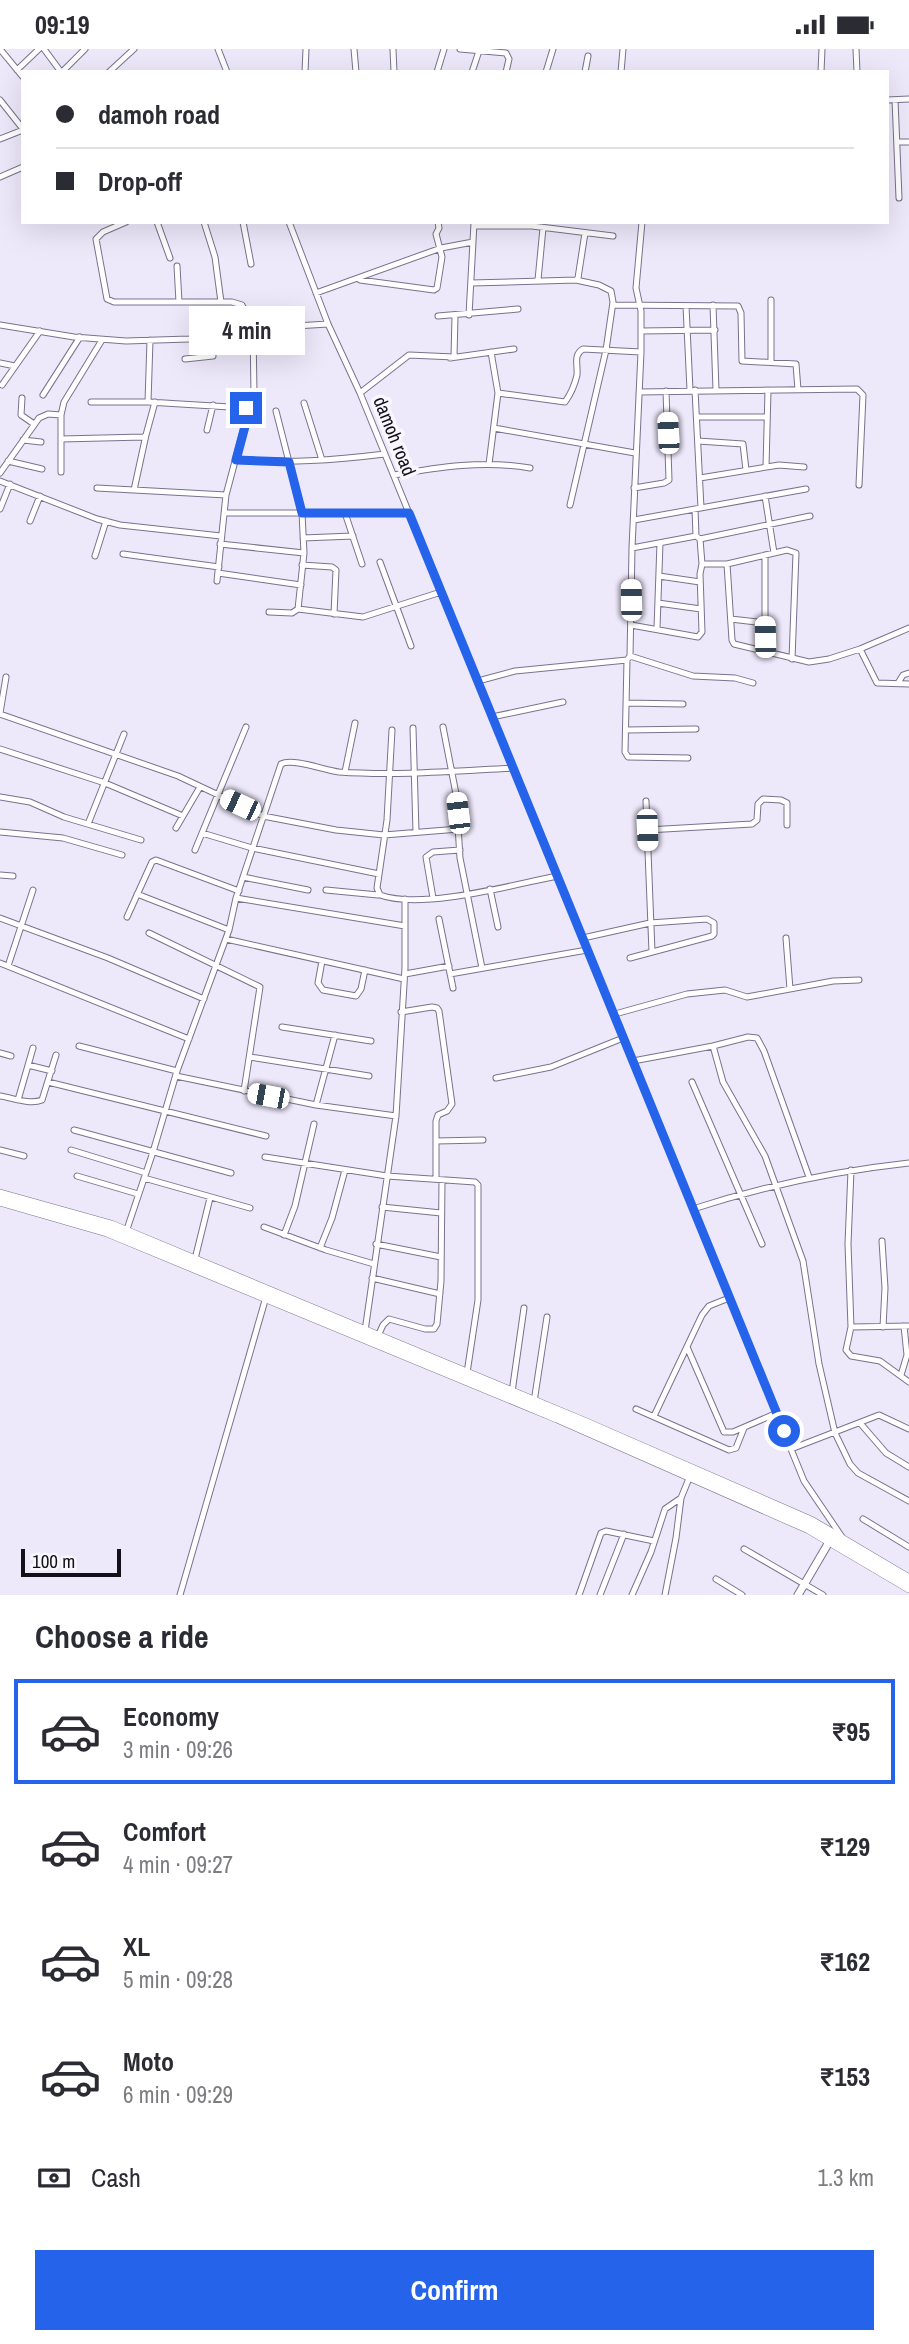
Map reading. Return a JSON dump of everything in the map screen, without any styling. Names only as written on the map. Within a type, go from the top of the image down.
[{"type":"main road","points":[[0,1194],[77,1214],[195,1259],[799,1515],[847,1550],[909,1588]]},
{"type":"main road","points":[[0,1201],[107,1232],[265,1297],[785,1518],[843,1539],[909,1579]]},
{"type":"street","points":[[0,49],[21,75]]},
{"type":"street","points":[[17,70],[42,49],[60,70]]},
{"type":"street","points":[[64,70],[85,49]]},
{"type":"street","points":[[111,70],[134,49]]},
{"type":"street","points":[[218,49],[227,70]]},
{"type":"street","points":[[305,70],[306,49]]},
{"type":"street","points":[[354,49],[356,70]]},
{"type":"street","points":[[393,49],[394,70]]},
{"type":"street","points":[[438,70],[444,49]]},
{"type":"street","points":[[460,49],[509,55],[506,70]]},
{"type":"street","points":[[547,70],[553,49]]},
{"type":"street","points":[[621,70],[623,49]]},
{"type":"street","points":[[821,70],[822,49]]},
{"type":"street","points":[[856,49],[857,70]]},
{"type":"street","points":[[473,70],[479,51]]},
{"type":"street","points":[[585,70],[588,57]]},
{"type":"street","points":[[889,100],[909,99]]},
{"type":"street","points":[[0,100],[21,126]]},
{"type":"street","points":[[895,100],[899,198]]},
{"type":"street","points":[[0,139],[21,130]]},
{"type":"street","points":[[897,142],[909,142]]},
{"type":"street","points":[[0,177],[21,168]]},
{"type":"street","points":[[122,224],[103,232],[96,239],[107,299],[114,302],[221,302],[242,305],[253,329],[255,375],[251,404],[226,495],[218,574]]},
{"type":"street","points":[[158,224],[170,258]]},
{"type":"street","points":[[205,224],[215,257],[221,302]]},
{"type":"street","points":[[243,224],[250,264]]},
{"type":"street","name":"damoh road","points":[[290,224],[328,324],[394,475],[804,1481],[843,1539],[847,1550]]},
{"type":"street","points":[[357,279],[434,290],[437,288],[441,248],[436,234],[438,224]]},
{"type":"street","points":[[469,314],[474,224],[510,224],[613,236]]},
{"type":"street","points":[[642,224],[636,288],[640,306],[641,352],[625,753],[631,758],[688,758]]},
{"type":"street","points":[[538,280],[543,228]]},
{"type":"street","points":[[576,280],[585,233]]},
{"type":"street","points":[[316,293],[441,248],[473,242]]},
{"type":"street","points":[[177,266],[179,302]]},
{"type":"street","points":[[471,282],[576,280],[599,285],[611,291],[613,305],[606,350],[570,505]]},
{"type":"street","points":[[771,300],[771,362]]},
{"type":"street","points":[[613,305],[735,305],[740,309],[742,361],[796,364],[798,390]]},
{"type":"street","points":[[713,305],[716,390]]},
{"type":"street","points":[[631,625],[698,637],[702,632],[702,564],[698,537],[700,478],[687,306]]},
{"type":"street","points":[[438,316],[517,309]]},
{"type":"street","points":[[454,357],[455,316]]},
{"type":"street","points":[[0,326],[102,340],[150,341],[213,336],[253,329],[328,324]]},
{"type":"street","points":[[641,331],[715,330]]},
{"type":"street","points":[[2,385],[40,331]]},
{"type":"street","points":[[185,359],[211,358],[214,353],[213,336]]},
{"type":"street","points":[[43,395],[80,337]]},
{"type":"street","points":[[61,472],[61,415],[65,397],[102,340]]},
{"type":"street","points":[[148,402],[150,341]]},
{"type":"street","points":[[437,360],[514,349]]},
{"type":"street","points":[[498,393],[565,402],[576,380],[579,351],[641,352]]},
{"type":"street","points":[[489,464],[498,393],[491,352]]},
{"type":"street","points":[[360,393],[409,355],[454,357]]},
{"type":"street","points":[[0,363],[15,366]]},
{"type":"street","points":[[766,467],[768,390]]},
{"type":"street","points":[[634,488],[669,480],[666,391]]},
{"type":"street","points":[[639,392],[862,391],[859,485]]},
{"type":"street","points":[[22,398],[21,415],[34,424]]},
{"type":"street","points":[[91,402],[155,402],[246,408],[251,404]]},
{"type":"street","points":[[134,490],[155,402]]},
{"type":"street","points":[[304,403],[322,460]]},
{"type":"street","points":[[207,430],[213,405]]},
{"type":"street","points":[[276,411],[302,513],[304,553],[298,609]]},
{"type":"street","points":[[1,470],[43,415],[61,415]]},
{"type":"street","points":[[696,417],[767,417]]},
{"type":"street","points":[[494,428],[635,453]]},
{"type":"street","points":[[61,439],[146,435]]},
{"type":"street","points":[[23,440],[41,442]]},
{"type":"street","points":[[698,441],[743,444],[746,470]]},
{"type":"street","points":[[236,460],[289,462],[385,454]]},
{"type":"street","points":[[8,461],[42,469]]},
{"type":"street","points":[[394,475],[439,467],[489,464],[530,468]]},
{"type":"street","points":[[700,478],[779,465],[804,467]]},
{"type":"street","points":[[0,481],[106,521],[221,536]]},
{"type":"street","points":[[0,509],[10,484]]},
{"type":"street","points":[[97,488],[226,495]]},
{"type":"street","points":[[634,520],[806,489]]},
{"type":"street","points":[[30,521],[40,496]]},
{"type":"street","points":[[765,496],[774,553]]},
{"type":"street","points":[[224,513],[409,513]]},
{"type":"street","points":[[345,513],[362,564]]},
{"type":"street","points":[[632,548],[810,516]]},
{"type":"street","points":[[95,556],[106,521]]},
{"type":"street","points":[[303,538],[353,536]]},
{"type":"street","points":[[657,628],[660,543]]},
{"type":"street","points":[[220,544],[304,553]]},
{"type":"street","points":[[702,564],[727,564],[792,551],[797,557],[792,659]]},
{"type":"street","points":[[123,554],[218,574],[300,585]]},
{"type":"street","points":[[765,555],[765,652]]},
{"type":"street","points":[[380,562],[411,646]]},
{"type":"street","points":[[727,564],[734,644],[809,663],[829,660],[909,628]]},
{"type":"street","points":[[302,565],[332,567],[336,570],[334,614]]},
{"type":"street","points":[[659,576],[700,582]]},
{"type":"street","points":[[269,612],[292,613],[298,609],[363,617],[441,592]]},
{"type":"street","points":[[658,603],[701,609]]},
{"type":"street","points":[[731,619],[765,623]]},
{"type":"street","points":[[860,649],[877,683],[909,684]]},
{"type":"street","points":[[478,681],[515,671],[629,658],[693,675],[736,678],[753,683]]},
{"type":"street","points":[[898,683],[903,675],[909,673]]},
{"type":"street","points":[[6,677],[0,713],[117,753],[200,786],[263,816],[336,830],[384,835],[459,828]]},
{"type":"street","points":[[492,717],[563,702]]},
{"type":"street","points":[[626,703],[683,704]]},
{"type":"street","points":[[345,772],[355,723]]},
{"type":"street","points":[[195,850],[246,727]]},
{"type":"street","points":[[443,727],[452,772],[466,893],[482,968]]},
{"type":"street","points":[[412,728],[416,832]]},
{"type":"street","points":[[626,730],[696,729]]},
{"type":"street","points":[[380,895],[377,892],[390,775],[392,730]]},
{"type":"street","points":[[89,824],[124,734]]},
{"type":"street","points":[[0,750],[104,783],[183,816]]},
{"type":"street","points":[[126,1232],[176,1074],[226,939],[252,848],[284,762],[345,772],[390,775],[513,768]]},
{"type":"street","points":[[176,828],[200,786]]},
{"type":"street","points":[[0,797],[30,802],[141,840]]},
{"type":"street","points":[[647,830],[752,824],[757,820],[758,804],[763,799],[787,803],[787,825]]},
{"type":"street","points":[[646,801],[652,952]]},
{"type":"street","points":[[0,832],[63,838],[121,855]]},
{"type":"street","points":[[202,833],[252,848],[379,874]]},
{"type":"street","points":[[433,898],[426,857],[433,852],[460,850]]},
{"type":"street","points":[[127,917],[152,862],[156,860],[239,891]]},
{"type":"street","points":[[0,875],[13,876]]},
{"type":"street","points":[[326,890],[404,899],[433,898],[557,876]]},
{"type":"street","points":[[243,877],[308,890]]},
{"type":"street","points":[[490,888],[498,927]]},
{"type":"street","points":[[8,966],[33,890]]},
{"type":"street","points":[[137,894],[229,930]]},
{"type":"street","points":[[236,898],[405,926]]},
{"type":"street","points":[[365,1331],[396,1116],[405,976],[404,899]]},
{"type":"street","points":[[0,918],[108,958],[204,999]]},
{"type":"street","points":[[439,919],[453,988]]},
{"type":"street","points":[[583,939],[650,923],[707,919],[714,923],[714,934],[707,938],[630,958]]},
{"type":"street","points":[[149,933],[260,987],[244,1091]]},
{"type":"street","points":[[786,938],[790,989]]},
{"type":"street","points":[[226,939],[365,970],[405,976],[449,966]]},
{"type":"street","points":[[450,974],[587,950]]},
{"type":"street","points":[[323,961],[318,983],[323,990],[355,996],[361,989],[365,970]]},
{"type":"street","points":[[0,963],[189,1039]]},
{"type":"street","points":[[615,1014],[687,994],[725,990],[747,997],[833,981],[859,979]]},
{"type":"street","points":[[378,1336],[389,1319],[434,1329],[437,1324],[440,1294],[441,1213],[436,1141],[438,1115],[447,1111],[452,1104],[437,1007],[401,1012]]},
{"type":"street","points":[[282,1027],[371,1041]]},
{"type":"street","points":[[316,1105],[335,1035]]},
{"type":"street","points":[[633,1061],[753,1036],[760,1041],[809,1177]]},
{"type":"street","points":[[496,1078],[551,1067],[624,1038]]},
{"type":"street","points":[[79,1046],[244,1091],[316,1105],[396,1116]]},
{"type":"street","points":[[713,1046],[723,1082],[765,1156],[803,1261],[819,1364],[835,1433],[850,1464],[858,1473],[909,1501]]},
{"type":"street","points":[[18,1100],[33,1048]]},
{"type":"street","points":[[0,1053],[11,1056]]},
{"type":"street","points":[[0,1095],[38,1102],[44,1095],[56,1055]]},
{"type":"street","points":[[250,1057],[369,1076]]},
{"type":"street","points":[[28,1065],[52,1071]]},
{"type":"street","points":[[48,1082],[266,1136]]},
{"type":"street","points":[[692,1082],[762,1244]]},
{"type":"street","points":[[284,1235],[295,1206],[314,1123]]},
{"type":"street","points":[[74,1131],[231,1174]]},
{"type":"street","points":[[436,1141],[483,1140]]},
{"type":"street","points":[[0,1150],[24,1156]]},
{"type":"street","points":[[71,1150],[210,1198],[250,1208]]},
{"type":"street","points":[[265,1157],[387,1176],[473,1180],[478,1185],[478,1300],[467,1373]]},
{"type":"street","points":[[693,1209],[739,1194],[809,1177],[909,1163]]},
{"type":"street","points":[[320,1248],[345,1170]]},
{"type":"street","points":[[851,1170],[848,1244],[851,1327],[846,1344],[848,1354],[880,1361],[909,1382]]},
{"type":"street","points":[[77,1176],[138,1194]]},
{"type":"street","points":[[195,1259],[210,1198]]},
{"type":"street","points":[[382,1207],[441,1213]]},
{"type":"street","points":[[264,1227],[374,1264]]},
{"type":"street","points":[[883,1241],[883,1327]]},
{"type":"street","points":[[376,1244],[441,1257]]},
{"type":"street","points":[[372,1278],[440,1294]]},
{"type":"street","points":[[180,1595],[265,1297]]},
{"type":"street","points":[[654,1416],[705,1310],[729,1298]]},
{"type":"street","points":[[512,1392],[524,1308]]},
{"type":"street","points":[[534,1402],[547,1317]]},
{"type":"street","points":[[851,1327],[906,1326],[907,1355],[901,1375]]},
{"type":"street","points":[[687,1347],[724,1432],[729,1433],[776,1413]]},
{"type":"street","points":[[636,1409],[729,1450],[736,1448],[744,1427]]},
{"type":"street","points":[[791,1449],[879,1415],[909,1429]]},
{"type":"street","points":[[860,1423],[886,1453],[909,1467]]},
{"type":"street","points":[[665,1595],[681,1497],[690,1476]]},
{"type":"street","points":[[632,1595],[665,1509],[681,1497]]},
{"type":"street","points":[[863,1518],[909,1547]]},
{"type":"street","points":[[579,1595],[598,1536],[607,1531],[654,1541]]},
{"type":"street","points":[[600,1595],[624,1534]]},
{"type":"street","points":[[798,1595],[832,1537]]},
{"type":"street","points":[[744,1549],[823,1595]]},
{"type":"street","points":[[716,1580],[743,1595]]},
{"type":"route","points":[[246,408],[251,404],[236,460],[289,462],[302,513],[409,513],[784,1431]]}]
